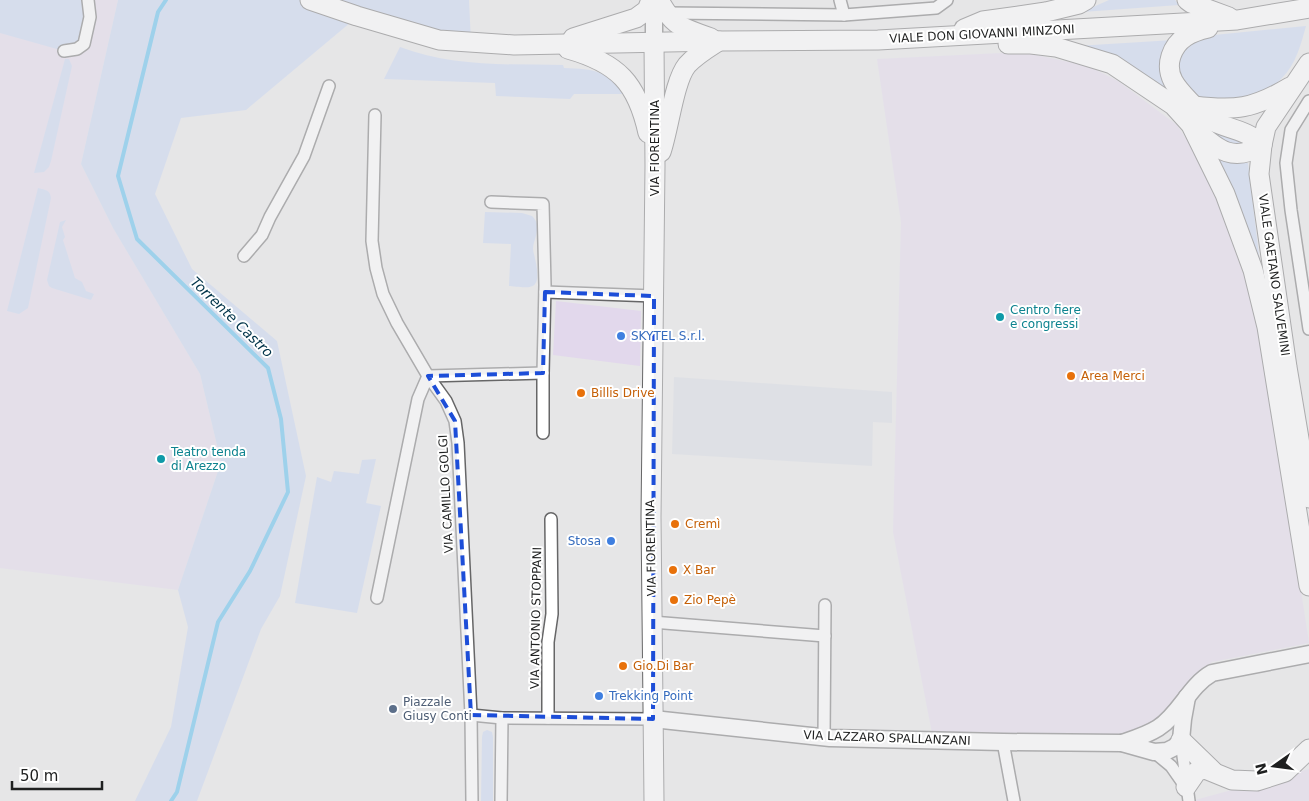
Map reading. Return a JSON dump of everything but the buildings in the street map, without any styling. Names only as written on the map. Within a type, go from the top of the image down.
[{"type":"main road","points":[[951,35],[983,21],[1046,12],[1078,4],[1086,0]]},
{"type":"main road","points":[[1187,0],[1237,20]]},
{"type":"main road","points":[[311,1],[439,40],[514,45],[552,44],[636,18],[646,10],[661,6],[671,20],[683,27],[719,41]]},
{"type":"main road","name":"VIALE DON GIOVANNI MINZONI","points":[[552,44],[878,40],[1237,20],[1300,10]]},
{"type":"main road","points":[[951,35],[983,44],[1031,44],[1056,47],[1112,64],[1173,105],[1215,147],[1227,152],[1243,153],[1252,152],[1262,145],[1255,138],[1244,132],[1222,126],[1202,116],[1178,90],[1172,81],[1170,70],[1170,58],[1174,48],[1190,32],[1237,20]]},
{"type":"main road","points":[[655,166],[666,136],[679,79],[687,66],[700,53],[719,41]]},
{"type":"main road","name":"VIA FIORENTINA","points":[[654,43],[655,166],[651,506],[654,801]]},
{"type":"main road","points":[[552,44],[588,54],[616,70],[630,85],[643,115],[655,166]]},
{"type":"main road","name":"VIALE GAETANO SALVEMINI","points":[[1309,63],[1266,127],[1259,174],[1287,367],[1309,498]]},
{"type":"main road","points":[[1194,106],[1223,109],[1244,107],[1269,99],[1293,85]]},
{"type":"main road","points":[[1191,125],[1225,194],[1253,270],[1267,327],[1309,586]]},
{"type":"main road","points":[[1290,473],[1309,547]]},
{"type":"main road","points":[[1181,740],[1213,771]]},
{"type":"main road","points":[[1187,794],[1197,771],[1205,769],[1232,780],[1257,781],[1285,772],[1309,750]]},
{"type":"street","points":[[64,51],[77,49],[84,44],[90,17],[88,0]]},
{"type":"street","points":[[840,0],[844,15]]},
{"type":"street","points":[[661,6],[844,15],[936,8],[947,0]]},
{"type":"street","name":"VIA FIORENTINA","points":[[654,43],[661,6]]},
{"type":"street","points":[[244,256],[262,236],[270,216],[304,156],[329,86]]},
{"type":"street","points":[[1309,100],[1291,130],[1286,162],[1291,210],[1309,329]]},
{"type":"street","name":"VIA CAMILLO GOLGI","points":[[375,115],[372,241],[376,268],[383,294],[397,323],[428,376],[446,401],[456,428],[471,715],[472,801]]},
{"type":"street","points":[[491,202],[543,204],[545,292],[543,433]]},
{"type":"street","points":[[545,292],[654,296]]},
{"type":"street","points":[[377,598],[418,399],[428,376],[543,373]]},
{"type":"street","name":"VIA ANTONIO STOPPANI","points":[[548,718],[548,642],[552,614],[551,519]]},
{"type":"street","points":[[824,737],[825,605]]},
{"type":"street","points":[[652,622],[825,636]]},
{"type":"street","name":"VIA LAZZARO SPALLANZANI","points":[[1122,743],[1143,736],[1158,728],[1203,678],[1212,673],[1309,654]]},
{"type":"street","points":[[1187,794],[1181,740],[1182,719],[1188,694]]},
{"type":"street","points":[[471,715],[502,718],[653,719]]},
{"type":"street","points":[[501,801],[502,718]]},
{"type":"street","name":"VIA LAZZARO SPALLANZANI","points":[[653,719],[824,737],[1122,743],[1154,752],[1171,766],[1187,794]]},
{"type":"street","name":"VIA LAZZARO SPALLANZANI","points":[[1143,736],[1170,736],[1181,740]]},
{"type":"street","points":[[1154,752],[1167,751],[1175,747],[1181,740]]},
{"type":"street","points":[[1003,742],[1014,801]]},
{"type":"highlighted area","points":[[545,292],[654,296],[653,719],[471,715],[455,421],[428,376],[543,373]]},
{"type":"shaded area","points":[[0,0],[118,0],[81,164],[113,228],[200,374],[221,462],[178,590],[0,568]]},
{"type":"shaded area","points":[[0,0],[88,0],[84,44],[64,51],[0,33]]},
{"type":"shaded area","points":[[118,0],[469,0],[471,42],[357,17],[246,110],[181,118],[155,194],[192,269],[277,341],[306,476],[280,596],[261,629],[197,801],[135,801],[171,727],[188,627],[178,590],[221,462],[200,374],[113,228],[81,164]]},
{"type":"shaded area","points":[[1109,0],[1175,0],[1179,5],[1082,12]]},
{"type":"shaded area","points":[[1306,26],[1297,54],[1287,72],[1273,86],[1250,98],[1224,102],[1211,100],[1199,96],[1188,89],[1177,74],[1180,54],[1194,41],[1204,36]]},
{"type":"shaded area","points":[[1174,40],[1163,72],[1250,146],[1224,144],[1076,46]]},
{"type":"shaded area","points":[[400,47],[440,58],[460,61],[563,65],[564,68],[584,69],[606,76],[628,94],[574,94],[570,99],[496,96],[495,83],[384,79]]},
{"type":"shaded area","points":[[1022,52],[1088,66],[1118,81],[1177,125],[1199,159],[1225,216],[1247,282],[1266,361],[1309,643],[1212,662],[1191,679],[1155,723],[1136,734],[1115,736],[932,733],[893,532],[901,222],[877,59]]},
{"type":"shaded area","points":[[65,59],[69,59],[72,66],[51,161],[49,167],[44,172],[34,173]]},
{"type":"shaded area","points":[[1211,157],[1248,163],[1261,272]]},
{"type":"shaded area","points":[[38,188],[49,192],[51,198],[28,308],[19,314],[7,311]]},
{"type":"shaded area","points":[[485,212],[522,213],[535,219],[537,229],[533,249],[537,266],[537,281],[533,286],[509,286],[511,244],[483,243]]},
{"type":"shaded area","points":[[66,220],[62,227],[65,237],[63,240],[75,278],[82,282],[86,291],[94,294],[91,300],[52,288],[47,280],[60,222]]},
{"type":"shaded area","points":[[556,301],[641,311],[640,366],[553,355]]},
{"type":"shaded area","points":[[674,377],[892,392],[892,423],[873,422],[872,466],[672,454]]},
{"type":"shaded area","points":[[376,459],[366,503],[381,506],[357,613],[295,603],[317,477],[331,482],[334,471],[359,474],[362,460]]},
{"type":"shaded area","points":[[487,730],[492,732],[493,737],[493,801],[481,801],[482,737],[483,732]]},
{"type":"shaded area","points":[[1309,769],[1309,801],[1195,800]]},
{"type":"waterway","name":"Torrente Castro","points":[[166,0],[158,12],[118,176],[137,239],[268,368],[281,419],[288,492],[250,571],[218,622],[177,792],[171,801]]},
{"type":"place","name":"Centro fiere e congressi","points":[[1000,317]]},
{"type":"place","name":"SKYTEL S.r.l.","points":[[621,336]]},
{"type":"place","name":"Area Merci","points":[[1071,376]]},
{"type":"place","name":"Billis Drive","points":[[581,393]]},
{"type":"place","name":"Teatro tenda di Arezzo","points":[[161,459]]},
{"type":"place","name":"Cremì","points":[[675,524]]},
{"type":"place","name":"Stosa","points":[[611,541]]},
{"type":"place","name":"X Bar","points":[[673,570]]},
{"type":"place","name":"Zio Pepè","points":[[674,600]]},
{"type":"place","name":"Gio.Di Bar","points":[[623,666]]},
{"type":"place","name":"Trekking Point","points":[[599,696]]},
{"type":"place","name":"Piazzale Giusy Conti","points":[[393,709]]}]
